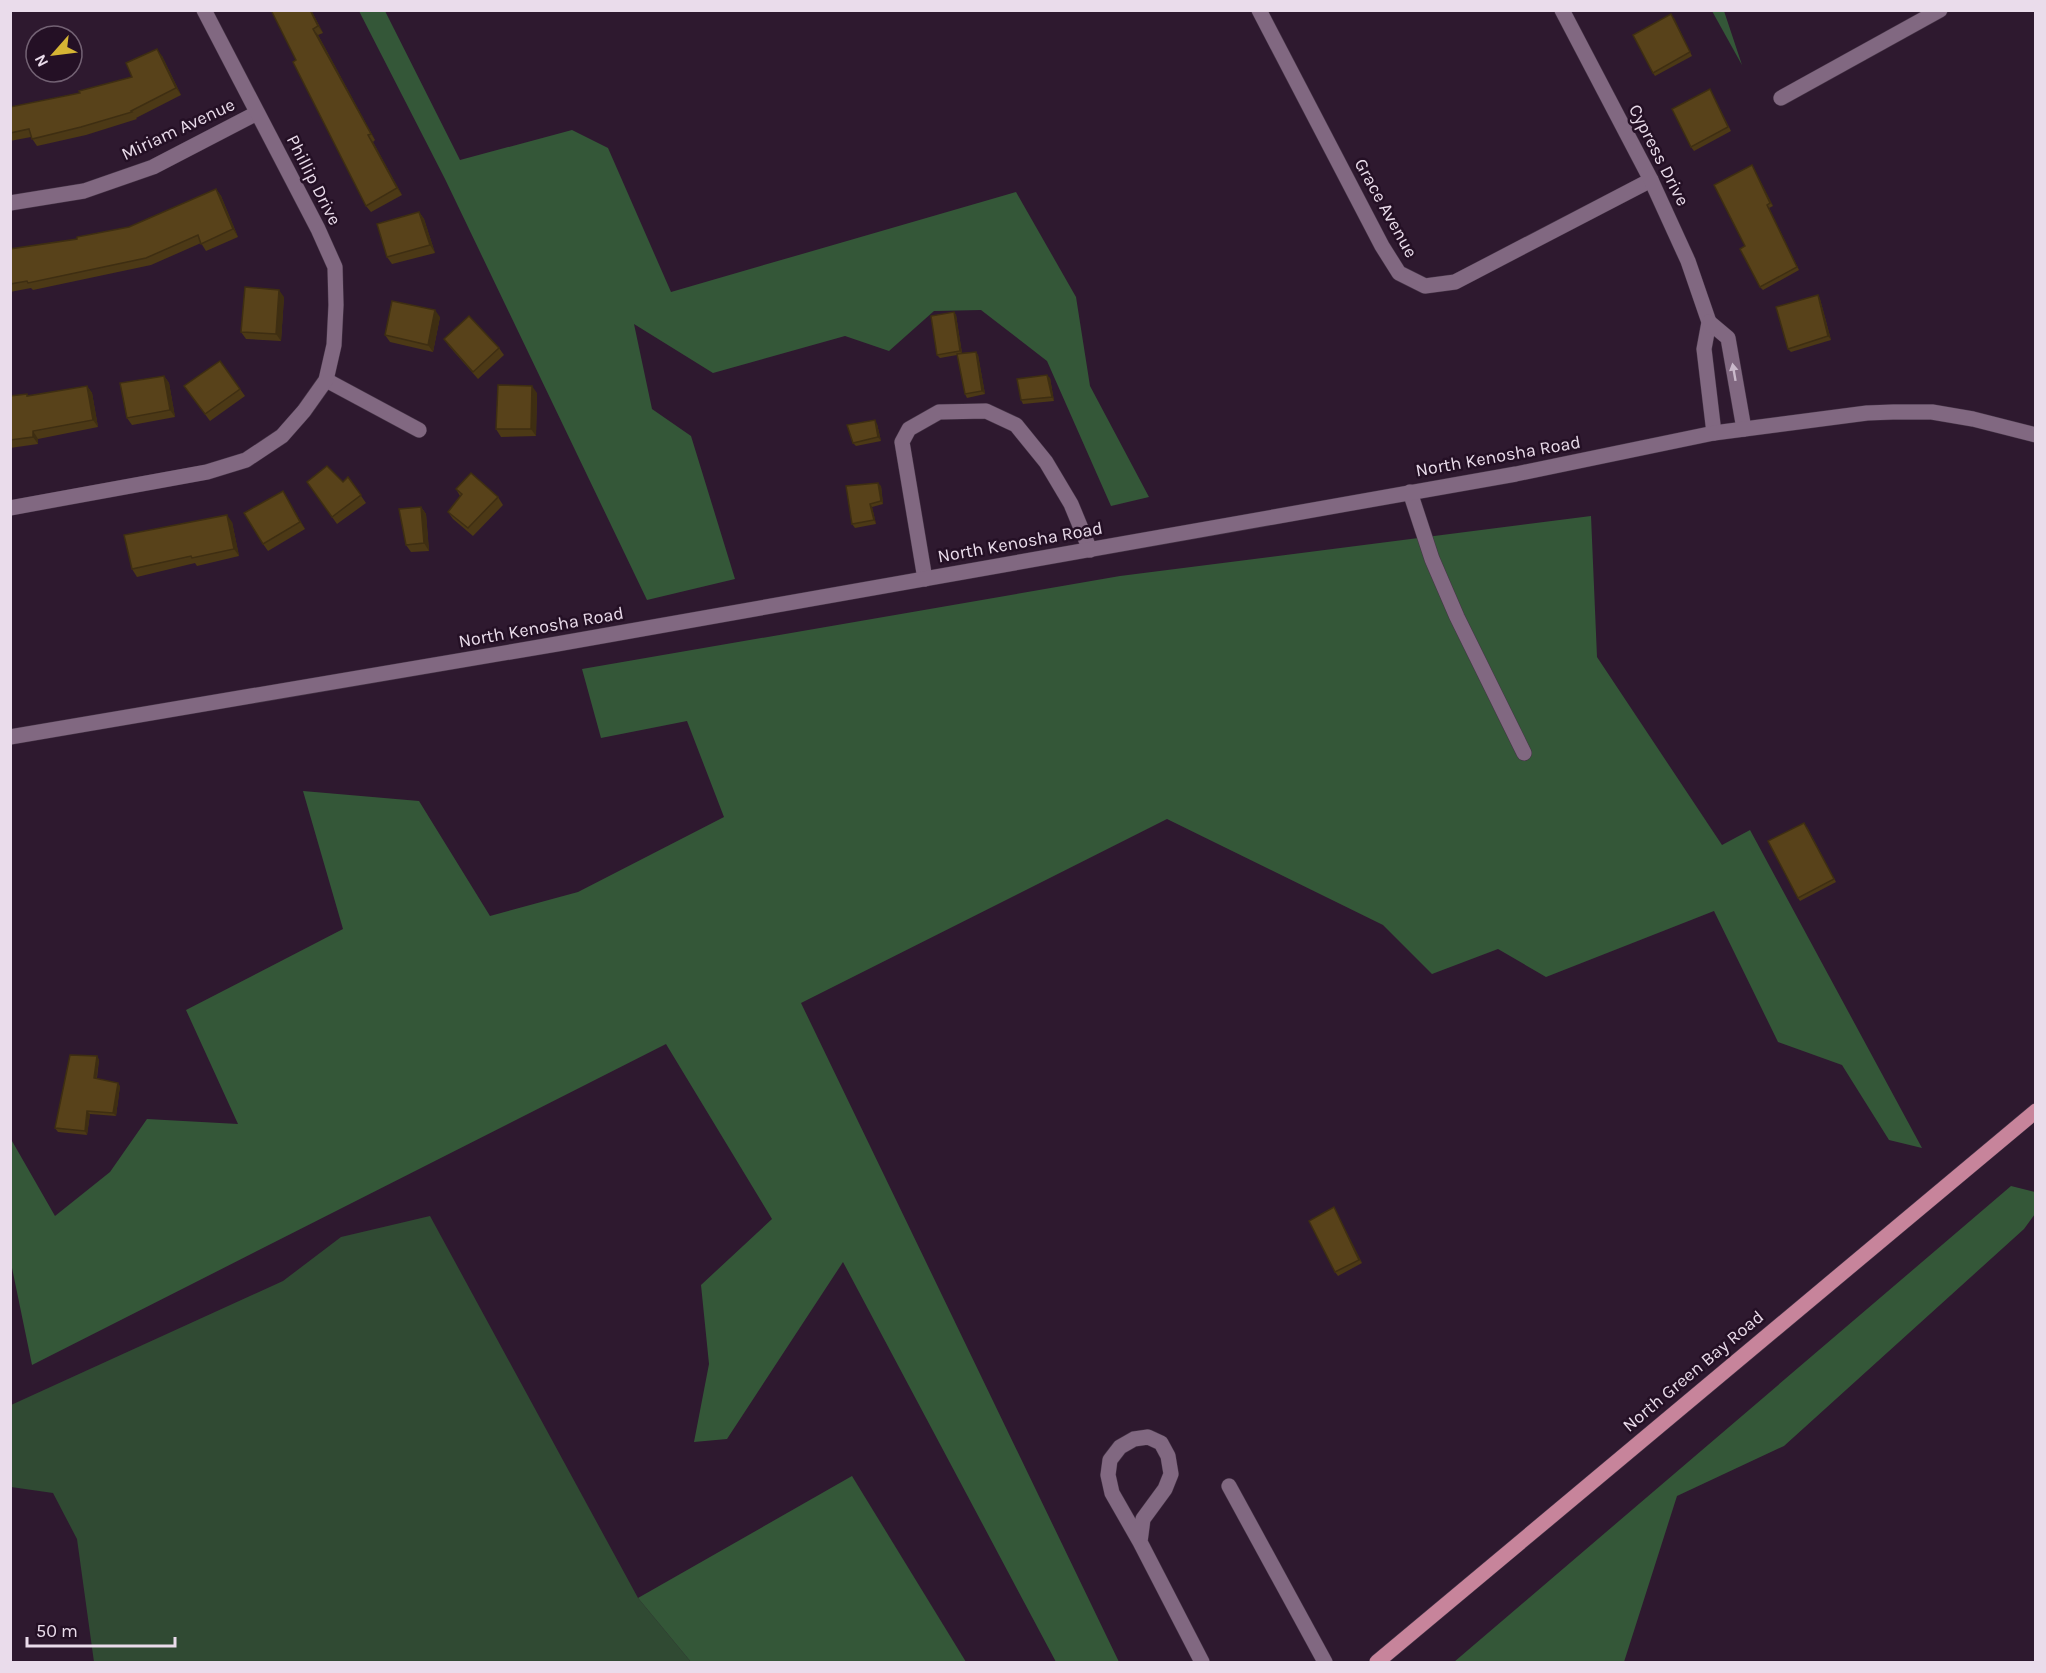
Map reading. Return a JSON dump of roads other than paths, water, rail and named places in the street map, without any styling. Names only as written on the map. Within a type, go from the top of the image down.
[{"type":"main road","name":"North Green Bay Road","points":[[1377,1662],[2036,1111]]},
{"type":"street","name":"Phillip Drive","points":[[10,508],[207,472],[246,460],[282,436],[304,411],[326,380],[334,345],[335,267],[318,229],[204,10]]},
{"type":"street","name":"Grace Avenue","points":[[1259,10],[1382,246],[1399,273],[1425,285],[1455,282],[1651,180]]},
{"type":"street","name":"Cypress Drive","points":[[1562,10],[1651,180],[1688,261],[1709,322],[1704,348],[1714,433]]},
{"type":"street","points":[[1781,98],[1940,10]]},
{"type":"street","name":"Miriam Avenue","points":[[10,203],[84,191],[153,167],[257,113]]},
{"type":"street","name":"Cypress Drive","points":[[1709,322],[1728,338],[1744,429]]},
{"type":"street","points":[[326,380],[419,430]]},
{"type":"street","points":[[925,579],[902,442],[909,429],[939,412],[986,411],[1017,425],[1046,462],[1071,504],[1090,550]]},
{"type":"street","name":"North Kenosha Road","points":[[10,737],[557,644],[1516,474],[1714,433],[1867,413],[1932,412],[1973,419],[2036,435]]},
{"type":"street","points":[[1410,492],[1436,569],[1524,753]]},
{"type":"street","points":[[1140,1542],[1143,1519],[1165,1489],[1171,1474],[1168,1456],[1161,1443],[1148,1437],[1134,1439],[1120,1447],[1110,1460],[1108,1475],[1112,1493],[1202,1662]]},
{"type":"street","points":[[1229,1486],[1324,1662]]}]
